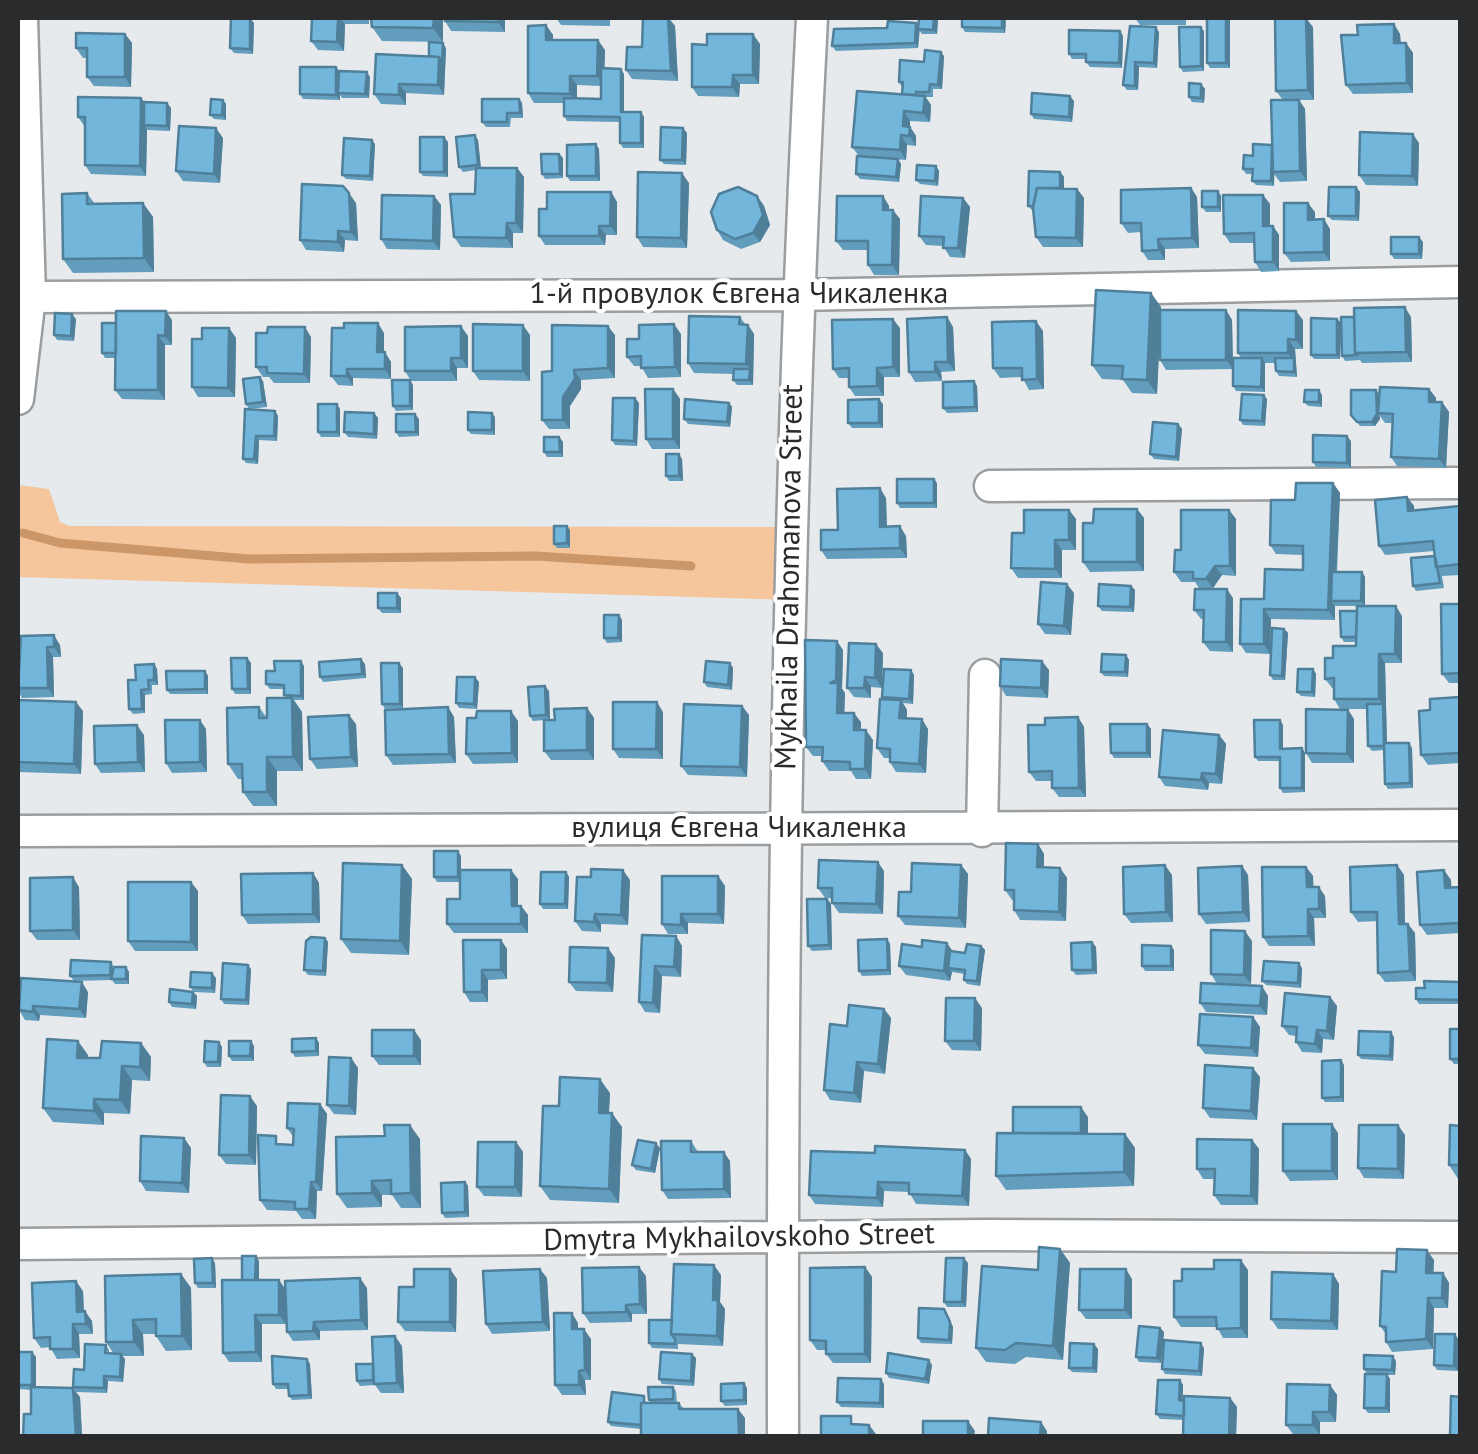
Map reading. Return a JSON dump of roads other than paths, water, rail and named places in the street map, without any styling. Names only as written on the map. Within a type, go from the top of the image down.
[{"type":"street","points":[[18,399],[24,297],[22,18]]},
{"type":"street","name":"Mykhaila Drahomanova Street","points":[[783,1436],[783,826],[794,600],[797,296],[812,18]]},
{"type":"street","name":"1-й провулок Євгена Чикаленка","points":[[24,297],[797,296],[1460,282]]},
{"type":"street","points":[[990,486],[1460,483]]},
{"type":"street","points":[[982,831],[985,675]]},
{"type":"street","name":"вулиця Євгена Чикаленка","points":[[18,830],[783,826],[982,831],[1460,825]]},
{"type":"street","name":"Dmytra Mykhailovskoho Street","points":[[18,1244],[1460,1237]]},
{"type":"waterway","points":[[23,533],[60,543],[249,559],[536,556],[691,566]]}]
